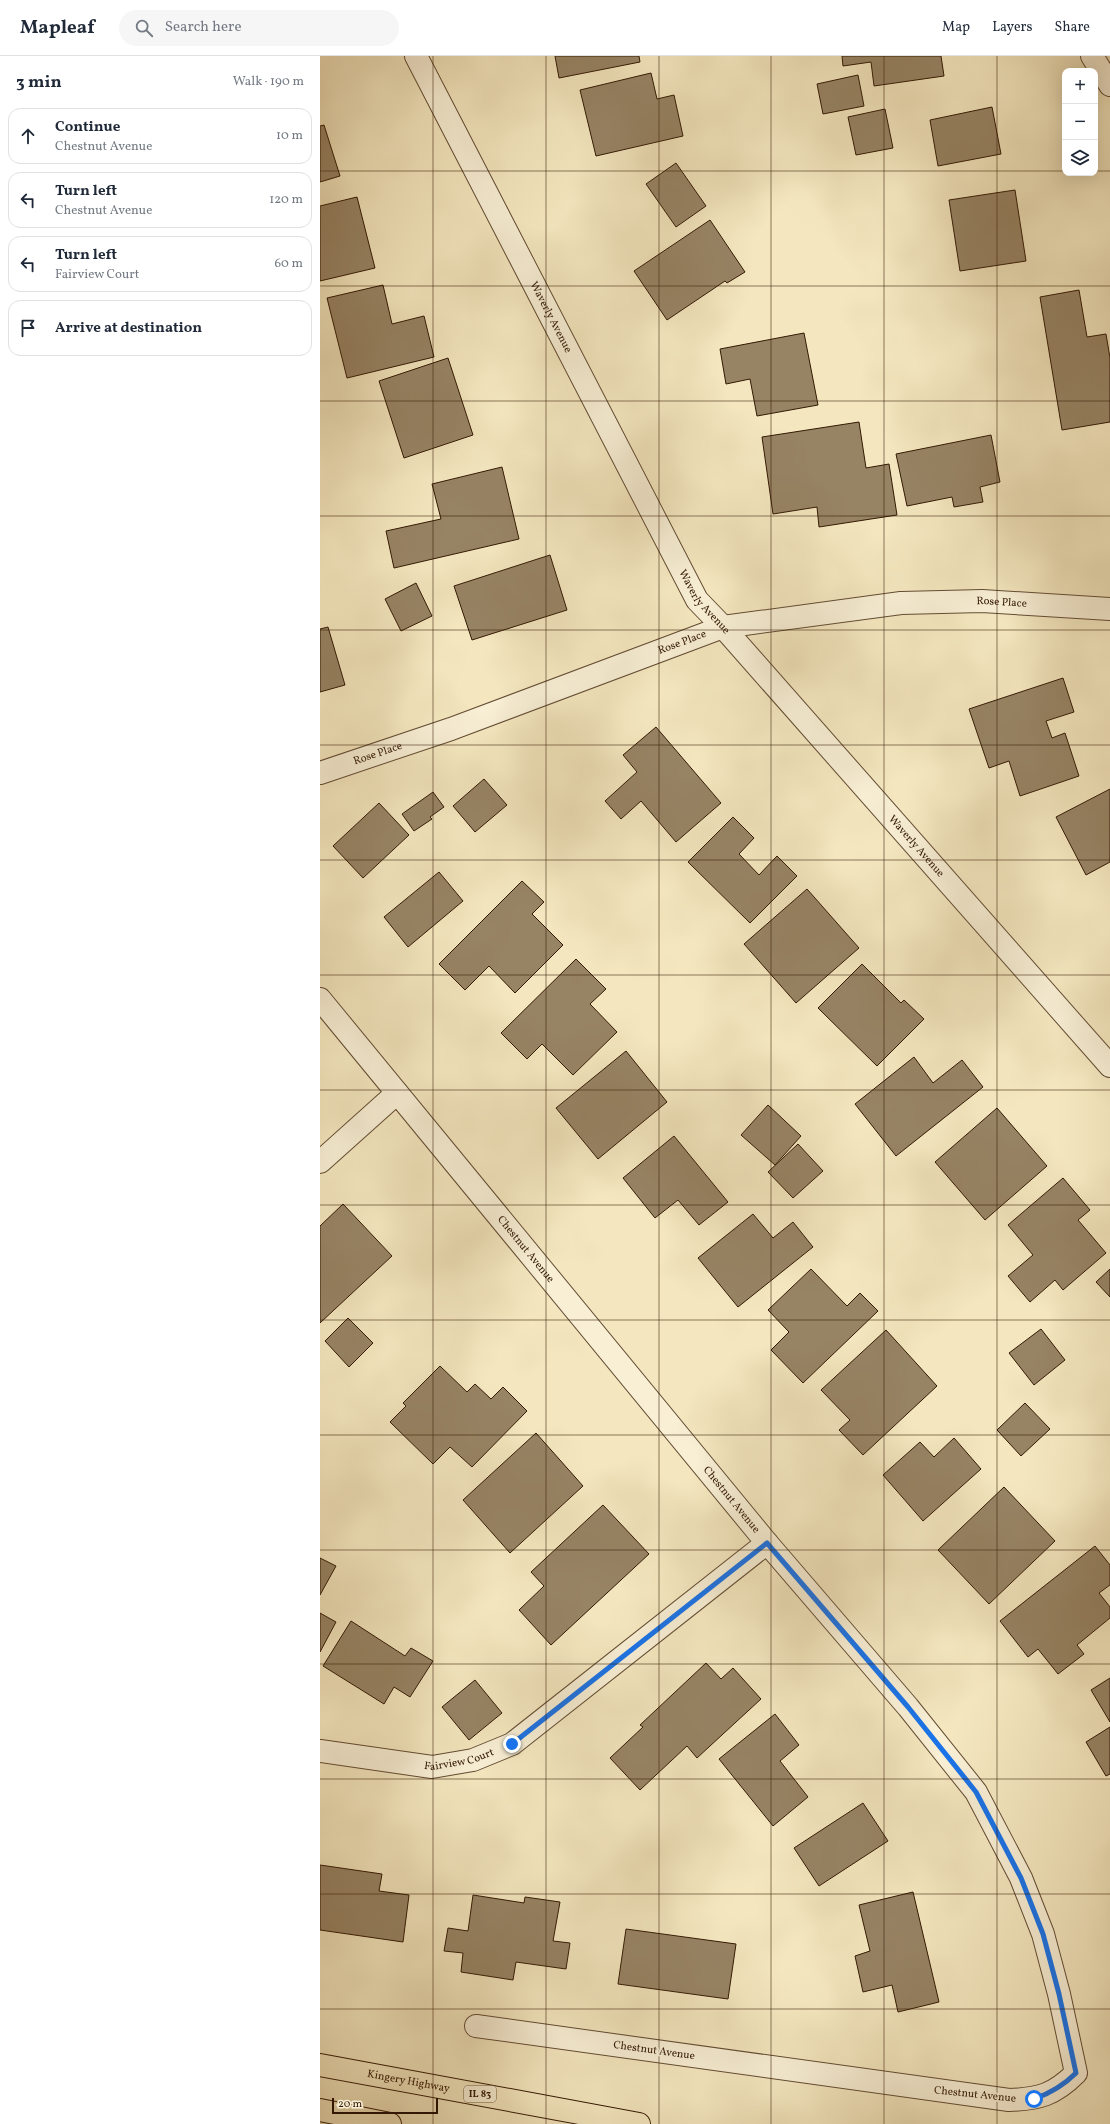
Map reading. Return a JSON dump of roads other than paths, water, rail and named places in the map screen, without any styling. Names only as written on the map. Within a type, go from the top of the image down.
[{"type":"highway","name":"Kingery Highway","points":[[320,2065],[639,2124]]},
{"type":"highway","points":[[320,2110],[390,2124]]},
{"type":"street","name":"Waverly Avenue","points":[[416,56],[697,600],[724,627],[1110,1066]]},
{"type":"street","points":[[1092,56],[1110,85]]},
{"type":"street","name":"Rose Place","points":[[320,773],[451,729],[724,627],[901,602],[982,601],[1110,609]]},
{"type":"street","name":"Chestnut Avenue","points":[[320,999],[767,1543],[908,1707],[976,1792],[1021,1878],[1043,1934],[1059,1994],[1076,2073],[1064,2085],[1052,2093],[1034,2099],[1009,2100],[476,2026]]},
{"type":"street","points":[[320,1162],[397,1093]]},
{"type":"street","name":"Fairview Court","points":[[320,1751],[432,1767],[473,1760],[512,1744],[767,1543]]}]
